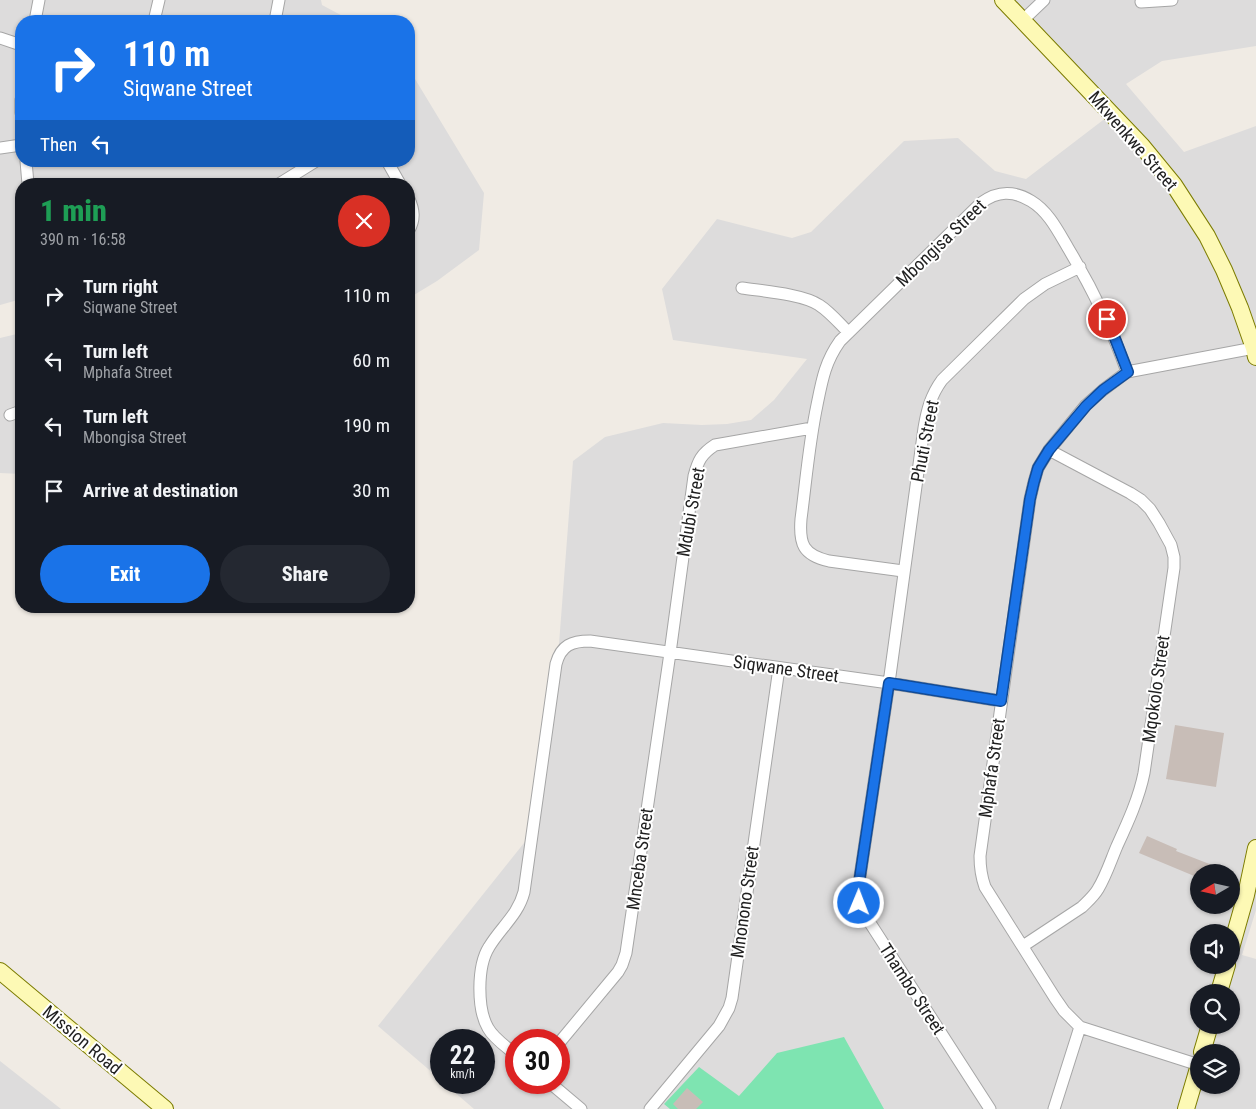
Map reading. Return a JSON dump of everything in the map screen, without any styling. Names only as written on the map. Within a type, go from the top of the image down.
[{"type":"street","points":[[36,15],[39,0]]},
{"type":"street","points":[[155,15],[159,0]]},
{"type":"street","points":[[275,15],[279,0]]},
{"type":"street","name":"Mkwenkwe Street","points":[[1003,0],[1142,146],[1174,184],[1207,236],[1224,270],[1240,308],[1255,353]]},
{"type":"street","points":[[1022,21],[1044,0]]},
{"type":"street","points":[[1141,2],[1172,0]]},
{"type":"street","points":[[0,38],[15,43]]},
{"type":"street","points":[[0,148],[15,146]]},
{"type":"street","points":[[289,178],[306,167]]},
{"type":"street","points":[[390,167],[396,178]]},
{"type":"street","name":"Mbongisa Street","points":[[904,571],[820,559],[814,556],[802,543],[800,534],[801,519],[812,428],[826,364],[840,341],[981,203],[990,196],[1008,193],[1030,200],[1040,208],[1055,226],[1080,267],[1107,319],[1128,372]]},
{"type":"street","name":"Phuti Street","points":[[889,683],[924,428],[930,401],[935,390],[942,380],[1024,299],[1045,284],[1080,267]]},
{"type":"street","points":[[742,288],[809,300],[818,304],[848,332]]},
{"type":"street","name":"Mphafa Street","points":[[1190,1062],[1080,1027],[1064,1011],[1055,998],[985,887],[980,868],[980,856],[1030,499],[1038,468],[1049,450],[1086,406],[1103,390],[1128,372],[1255,353]]},
{"type":"street","name":"Mdubi Street","points":[[670,653],[694,476],[701,456],[715,445],[812,428]]},
{"type":"street","name":"Mqokolo Street","points":[[1023,946],[1082,907],[1090,899],[1104,877],[1132,813],[1142,786],[1174,568],[1171,545],[1150,509],[1142,500],[1049,450]]},
{"type":"street","name":"Siqwane Street","points":[[505,1045],[489,1030],[483,1017],[480,981],[483,960],[489,947],[522,902],[556,664],[558,657],[570,644],[590,641],[889,683],[1001,701]]},
{"type":"street","name":"Mnceba Street","points":[[570,1030],[618,972],[626,953],[670,653]]},
{"type":"street","name":"Mnonono Street","points":[[650,1109],[719,1026],[732,998],[779,668]]},
{"type":"street","name":"Thambo Street","points":[[889,683],[859,883],[859,903],[869,923],[990,1109]]},
{"type":"street","points":[[1238,924],[1256,848]]},
{"type":"street","name":"Mission Road","points":[[0,971],[165,1109]]},
{"type":"street","points":[[1054,1109],[1080,1027]]},
{"type":"street","points":[[564,1094],[581,1109]]},
{"type":"street","points":[[1186,1109],[1190,1094]]},
{"type":"shaded area","points":[[0,0],[321,0],[322,5],[341,15],[15,15],[15,167],[415,167],[415,79],[484,193],[479,250],[437,281],[415,294],[415,178],[15,178],[15,301],[0,305]]},
{"type":"shaded area","points":[[1003,0],[1256,0],[1256,46],[1162,61],[1126,84],[1184,152],[1256,126],[1256,910],[1242,955],[1256,959],[1256,1109],[474,1109],[457,1094],[495,1094],[495,1029],[430,1029],[430,1071],[378,1026],[532,833],[558,657],[573,461],[605,437],[663,423],[702,425],[727,424],[751,420],[774,400],[807,359],[673,340],[662,289],[717,219],[792,238],[811,232],[904,141],[958,138],[995,171],[1026,179],[1111,114]]},
{"type":"shaded area","points":[[15,334],[15,474],[0,473],[0,338]]},
{"type":"shaded area","points":[[0,1061],[61,1109],[0,1109]]},
{"type":"green space","points":[[844,1037],[884,1109],[670,1109],[664,1104],[699,1067],[739,1096],[777,1053]]},
{"type":"building","points":[[1175,725],[1224,733],[1216,787],[1166,779]]},
{"type":"building","points":[[1147,836],[1177,849],[1176,851],[1209,864],[1190,864],[1190,874],[1139,853]]},
{"type":"building","points":[[687,1088],[703,1102],[696,1109],[678,1109],[673,1104]]},
{"type":"route","points":[[859,903],[859,883],[889,683],[1001,701],[1030,499],[1038,468],[1049,450],[1086,406],[1103,390],[1128,372],[1107,319]]}]
